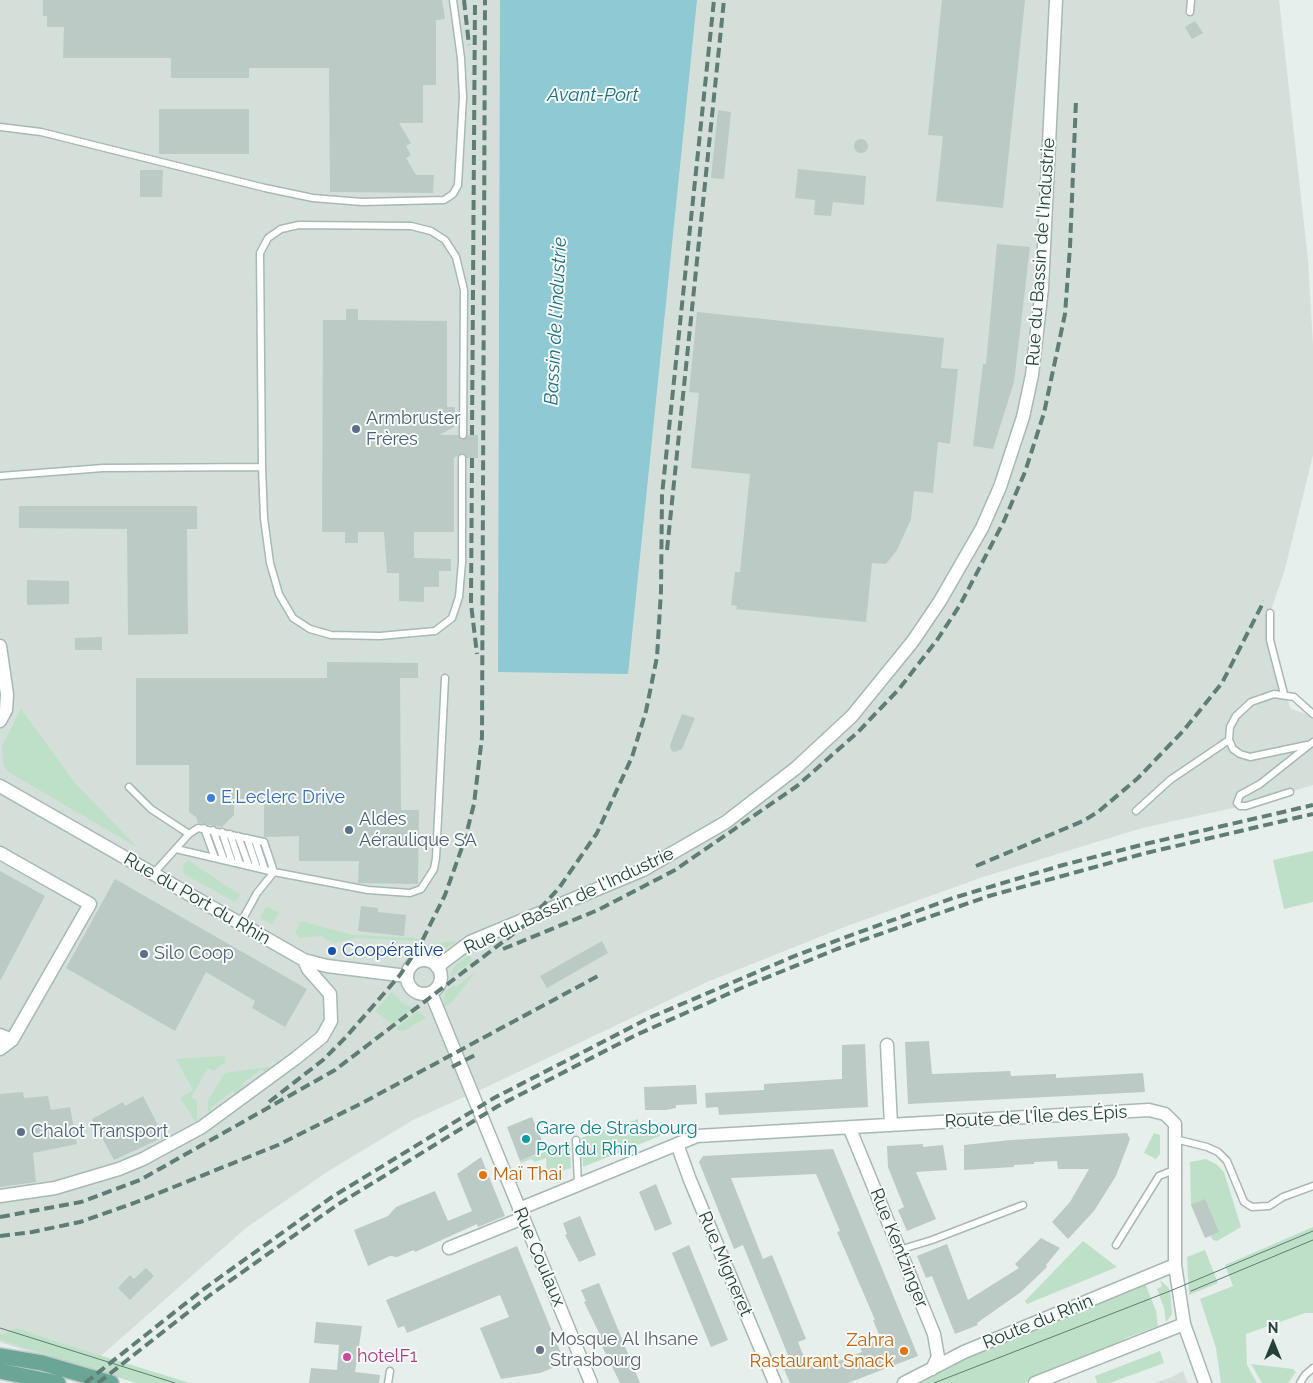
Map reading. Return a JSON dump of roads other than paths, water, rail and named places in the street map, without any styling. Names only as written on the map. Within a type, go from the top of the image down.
[{"type":"main road","points":[[0,1356],[42,1363],[111,1383]]},
{"type":"main road","points":[[0,1371],[58,1383]]},
{"type":"street","name":"Rue du Bassin de l'Industrie","points":[[437,967],[470,942],[643,870],[726,822],[796,768],[852,716],[913,641],[940,602],[978,535],[1000,488],[1022,417],[1032,375],[1042,278],[1056,0]]},
{"type":"street","points":[[0,646],[7,694],[6,710],[0,721]]},
{"type":"street","name":"Rue du Port du Rhin","points":[[0,786],[304,960],[327,966],[407,976]]},
{"type":"street","points":[[0,852],[90,904],[0,1049]]},
{"type":"street","points":[[0,1196],[55,1188],[119,1169],[152,1155],[202,1127],[322,1038],[331,1021],[332,1004],[330,994],[308,969],[304,960]]},
{"type":"street","points":[[422,960],[430,961],[437,967],[440,971],[440,984],[430,992],[423,994],[414,990],[408,982],[407,976],[411,966],[422,960]]},
{"type":"street","name":"Rue Coulaux","points":[[430,992],[591,1383]]},
{"type":"street","points":[[887,1045],[891,1125]]},
{"type":"street","name":"Route de l'Île des Épis","points":[[449,1248],[578,1185],[697,1136],[1149,1110],[1165,1114],[1175,1124],[1174,1138]]},
{"type":"street","name":"Rue Kentzinger","points":[[850,1128],[934,1334],[938,1357],[932,1369]]},
{"type":"street","points":[[1174,1138],[1175,1265],[1184,1324],[1205,1383]]},
{"type":"street","name":"Rue Migneret","points":[[677,1144],[690,1180],[775,1383]]},
{"type":"street","name":"Route du Rhin","points":[[904,1383],[964,1352],[1175,1265]]},
{"type":"street","points":[[1035,1383],[1184,1324]]},
{"type":"lane","points":[[0,128],[41,132],[313,198],[362,202],[444,200],[453,194],[458,185],[463,97],[462,58],[453,0]]},
{"type":"lane","points":[[1190,12],[1191,0]]},
{"type":"lane","points":[[462,458],[462,562],[459,596],[452,618],[435,631],[380,636],[331,635],[310,629],[293,618],[279,594],[270,563],[264,518],[260,253],[268,238],[281,229],[299,225],[411,226],[431,231],[445,240],[456,257],[464,290],[463,434]]},
{"type":"lane","points":[[0,476],[103,468],[262,467]]},
{"type":"lane","points":[[1270,613],[1268,626],[1270,640],[1284,694]]},
{"type":"lane","points":[[176,848],[274,872],[393,893],[410,893],[421,890],[428,882],[434,869],[436,858],[445,678]]},
{"type":"lane","points":[[1310,743],[1250,757],[1240,754],[1233,749],[1229,740],[1230,727],[1236,716],[1251,702],[1268,695],[1284,694],[1300,702],[1313,714]]},
{"type":"lane","points":[[1136,811],[1170,780],[1229,740]]},
{"type":"lane","points":[[1290,792],[1246,806],[1240,806],[1237,803],[1240,795],[1260,784],[1310,743]]},
{"type":"lane","points":[[129,787],[151,809],[189,834]]},
{"type":"lane","points":[[153,874],[193,830],[204,828],[264,842],[274,872]]},
{"type":"lane","points":[[204,828],[215,858]]},
{"type":"lane","points":[[213,830],[224,860]]},
{"type":"lane","points":[[222,832],[232,862]]},
{"type":"lane","points":[[234,835],[240,864]]},
{"type":"lane","points":[[234,835],[249,866]]},
{"type":"lane","points":[[247,838],[257,868]]},
{"type":"lane","points":[[255,840],[265,870]]},
{"type":"lane","points":[[240,924],[257,894],[274,872]]},
{"type":"lane","points":[[1174,1138],[1208,1147],[1218,1152],[1226,1161],[1244,1202],[1252,1207],[1269,1206],[1283,1197],[1313,1186]]},
{"type":"lane","points":[[576,1140],[578,1185]]},
{"type":"lane","points":[[1116,1245],[1160,1176],[1174,1170]]},
{"type":"lane","points":[[899,1250],[932,1240],[1023,1205]]},
{"type":"lane","points":[[1300,1383],[1313,1368]]},
{"type":"lane","points":[[388,1383],[390,1371]]},
{"type":"water","name":"Avant-Port","points":[[500,0],[697,0],[628,674],[498,672]]},
{"type":"tram line","points":[[934,1383],[1170,1291],[1313,1231]]},
{"type":"tram line","points":[[1191,1291],[1313,1240]]},
{"type":"tram line","points":[[0,1328],[175,1383]]},
{"type":"railway","points":[[464,0],[469,45]]},
{"type":"railway","points":[[472,435],[475,0]]},
{"type":"railway","points":[[269,1102],[323,1060],[346,1037],[400,975],[421,943],[445,895],[465,839],[474,804],[482,737],[485,0]]},
{"type":"railway","points":[[0,1217],[81,1202],[140,1180],[335,1070],[525,925],[559,888],[597,833],[632,757],[646,711],[657,657],[661,591],[662,495],[714,0]]},
{"type":"railway","points":[[667,550],[724,0]]},
{"type":"railway","points":[[503,949],[598,910],[675,870],[797,786],[858,732],[899,689],[937,640],[960,605],[1004,521],[1025,472],[1044,413],[1065,314],[1070,247],[1076,100]]},
{"type":"railway","points":[[472,458],[471,604],[477,654]]},
{"type":"railway","points":[[976,866],[1083,821],[1098,812],[1138,778],[1184,730],[1222,683],[1264,601]]},
{"type":"railway","points":[[85,1383],[205,1288],[332,1197],[494,1098],[649,1018],[797,955],[953,898],[1063,865],[1313,805]]},
{"type":"railway","points":[[98,1383],[210,1295],[337,1205],[498,1106],[636,1035],[748,985],[837,949],[989,896],[1146,853],[1313,814]]},
{"type":"railway","points":[[0,1236],[32,1232],[80,1222],[134,1203],[278,1145],[364,1102],[598,976]]},
{"type":"railway","points":[[452,1067],[475,1055]]},
{"type":"place","name":"Armbruster Frères","points":[[356,429]]},
{"type":"place","name":"E.Leclerc Drive","points":[[211,798]]},
{"type":"place","name":"Aldes Aéraulique SA","points":[[349,830]]},
{"type":"place","name":"Coopérative","points":[[332,951]]},
{"type":"place","name":"Silo Coop","points":[[144,954]]},
{"type":"place","name":"Chalot Transport","points":[[21,1132]]},
{"type":"place","name":"Gare de Strasbourg Port du Rhin","points":[[526,1139]]},
{"type":"place","name":"Maï Thai","points":[[483,1175]]},
{"type":"place","name":"Mosque Al Ihsane Strasbourg","points":[[540,1350]]},
{"type":"place","name":"Zahra Rastaurant Snack","points":[[904,1351]]},
{"type":"place","name":"hotelF1","points":[[347,1357]]},
{"type":"water label","name":"Bassin de l'Industrie","points":[[556,321]]}]
